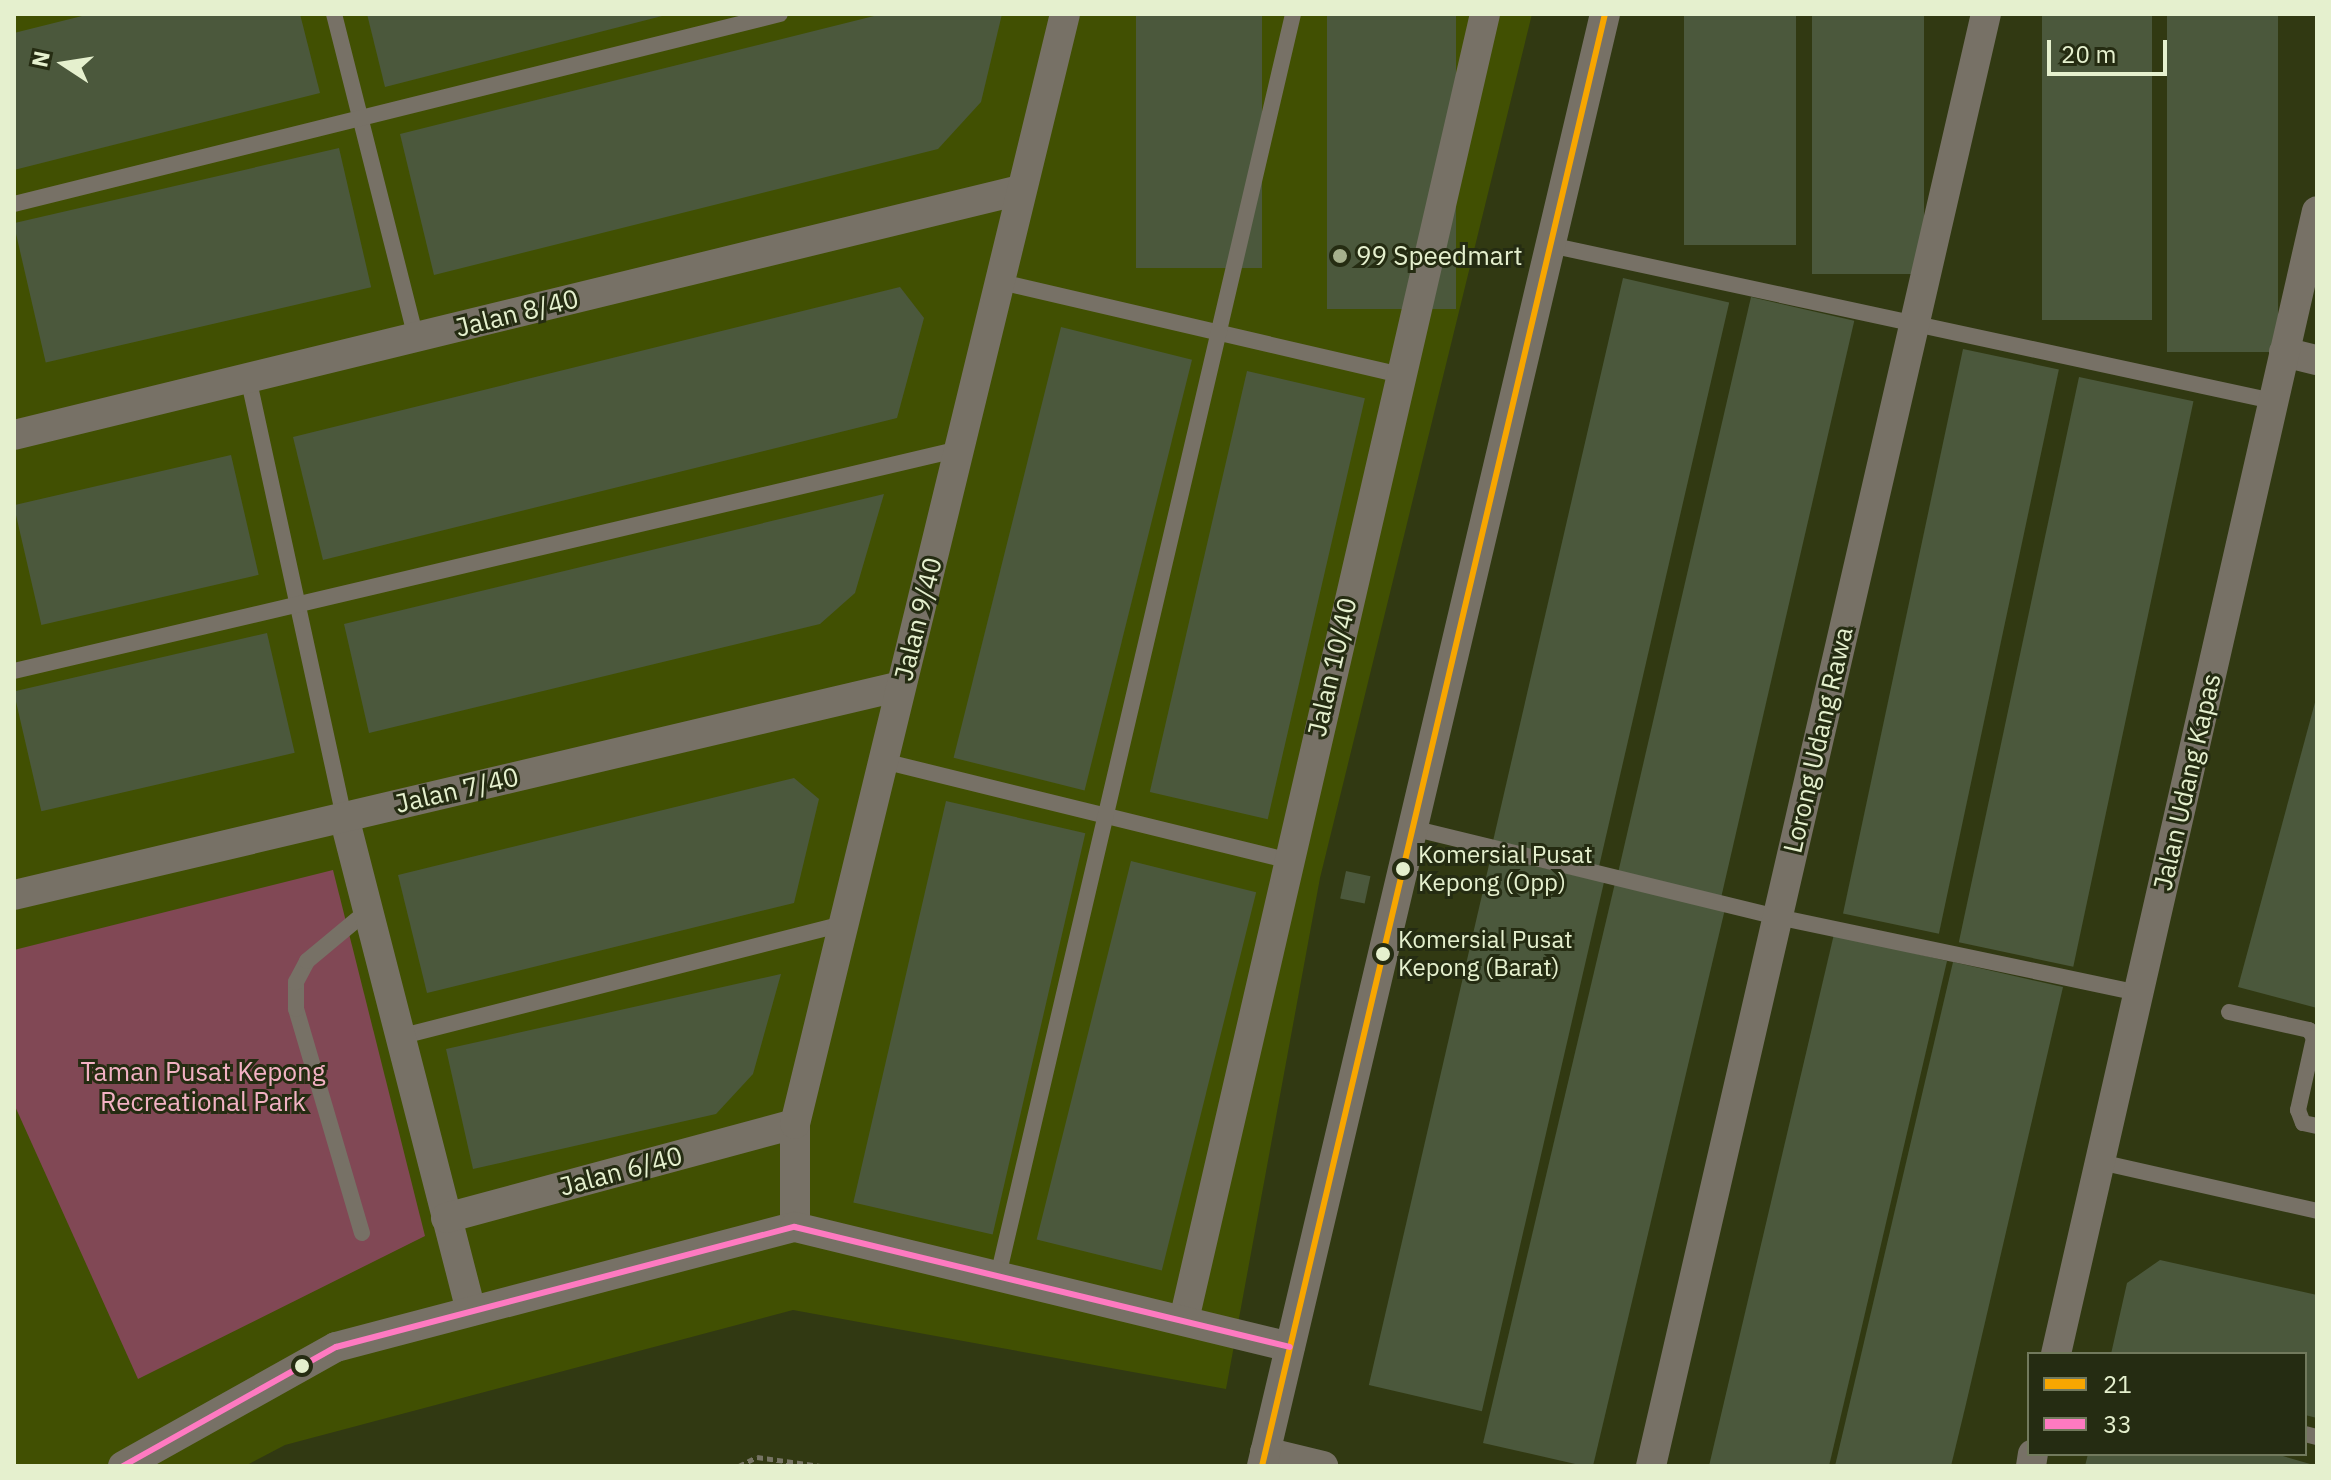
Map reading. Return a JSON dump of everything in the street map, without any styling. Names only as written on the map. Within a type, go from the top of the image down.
[{"type":"street","name":"Jalan 9/40","points":[[795,1227],[795,1124],[1065,14]]},
{"type":"street","name":"Jalan 10/40","points":[[1184,1320],[1287,860],[1485,14]]},
{"type":"street","points":[[1323,1466],[1263,1459],[1605,14]]},
{"type":"street","name":"Lorong Udang Rawa","points":[[1651,1466],[1986,14]]},
{"type":"street","name":"Jalan 8/40","points":[[14,435],[1020,190]]},
{"type":"street","name":"Jalan Udang Kapas","points":[[2056,1352],[2317,211]]},
{"type":"street","points":[[2284,352],[2317,360]]},
{"type":"street","name":"Jalan 7/40","points":[[14,895],[901,686]]},
{"type":"street","points":[[344,817],[471,1311]]},
{"type":"street","name":"Jalan 6/40","points":[[446,1218],[795,1124]]},
{"type":"street","points":[[123,1466],[336,1347],[795,1227],[1290,1347]]},
{"type":"lane","points":[[334,14],[416,338]]},
{"type":"lane","points":[[14,204],[780,14]]},
{"type":"lane","points":[[998,1276],[1293,14]]},
{"type":"lane","points":[[1550,245],[2273,401]]},
{"type":"lane","points":[[1001,282],[1401,375]]},
{"type":"lane","points":[[248,377],[344,817]]},
{"type":"lane","points":[[14,671],[960,449]]},
{"type":"lane","points":[[883,761],[1287,860]]},
{"type":"lane","points":[[1412,828],[1778,917],[2139,993]]},
{"type":"lane","points":[[362,1233],[296,1009],[296,982],[307,961],[367,911]]},
{"type":"lane","points":[[399,1037],[845,923]]},
{"type":"lane","points":[[2229,1012],[2309,1030],[2314,1038],[2298,1110],[2303,1123],[2317,1126]]},
{"type":"lane","points":[[2100,1162],[2317,1211]]},
{"type":"path","points":[[739,1466],[757,1457],[820,1466]]},
{"type":"shaded area","points":[[14,14],[1532,14],[1320,878],[1226,1389],[793,1310],[285,1445],[245,1466],[14,1466]]},
{"type":"green space","name":"Taman Pusat Kepong Recreational Park","points":[[333,870],[425,1236],[138,1379],[14,1104],[14,950]]},
{"type":"building","points":[[90,14],[300,14],[320,93],[14,170],[14,33]]},
{"type":"building","points":[[367,14],[666,14],[666,15],[385,87]]},
{"type":"building","points":[[882,14],[1002,14],[981,102],[938,149],[434,275],[400,134]]},
{"type":"building","points":[[1136,14],[1262,14],[1262,268],[1136,268]]},
{"type":"building","points":[[1327,14],[1456,14],[1456,309],[1327,309]]},
{"type":"building","points":[[1684,14],[1796,14],[1796,245],[1684,245]]},
{"type":"building","points":[[1812,14],[1924,14],[1924,274],[1812,274]]},
{"type":"building","points":[[2042,14],[2152,14],[2152,320],[2042,320]]},
{"type":"building","points":[[2167,14],[2278,14],[2278,352],[2167,352]]},
{"type":"building","points":[[339,148],[371,287],[46,362],[14,223]]},
{"type":"building","points":[[1623,278],[1729,303],[1599,867],[1493,842]]},
{"type":"building","points":[[900,287],[924,318],[897,418],[323,560],[293,437]]},
{"type":"building","points":[[1751,297],[1854,321],[1721,900],[1617,876]]},
{"type":"building","points":[[1061,327],[1192,360],[1085,790],[954,758]]},
{"type":"building","points":[[1963,349],[2059,369],[1939,934],[1843,913]]},
{"type":"building","points":[[1247,371],[1365,398],[1268,819],[1150,792]]},
{"type":"building","points":[[2079,377],[2193,401],[2073,967],[1959,942]]},
{"type":"building","points":[[231,455],[259,575],[41,625],[14,505]]},
{"type":"building","points":[[884,494],[855,593],[820,624],[369,733],[344,624]]},
{"type":"building","points":[[267,633],[295,753],[41,811],[14,691]]},
{"type":"building","points":[[2317,695],[2317,1008],[2238,987]]},
{"type":"building","points":[[794,778],[819,799],[794,903],[427,993],[398,875]]},
{"type":"building","points":[[946,801],[1085,833],[993,1235],[853,1202]]},
{"type":"building","points":[[1491,856],[1604,882],[1482,1411],[1369,1385]]},
{"type":"building","points":[[1131,861],[1256,892],[1162,1271],[1037,1239]]},
{"type":"building","points":[[1346,871],[1370,876],[1365,904],[1340,898]]},
{"type":"building","points":[[1615,883],[1725,909],[1593,1466],[1584,1466],[1483,1443]]},
{"type":"building","points":[[1834,934],[1947,961],[1859,1339],[1829,1466],[1709,1466]]},
{"type":"building","points":[[1953,962],[2063,987],[1966,1404],[1951,1466],[1835,1466]]},
{"type":"building","points":[[781,974],[753,1074],[716,1114],[473,1169],[446,1049]]},
{"type":"building","points":[[2160,1260],[2317,1295],[2317,1418],[2307,1416],[2307,1352],[2111,1352],[2127,1283]]},
{"type":"building","points":[[2088,1456],[2283,1456],[2317,1466],[2085,1466]]},
{"type":"transit line","name":"21","points":[[1262,1466],[1605,14]]},
{"type":"transit line","name":"33","points":[[123,1466],[336,1347],[795,1227],[1290,1347]]},
{"type":"place","name":"99 Speedmart","points":[[1340,256]]},
{"type":"place","name":"Komersial Pusat Kepong (Opp)","points":[[1403,869]]},
{"type":"place","name":"Komersial Pusat Kepong (Barat)","points":[[1383,954]]}]
